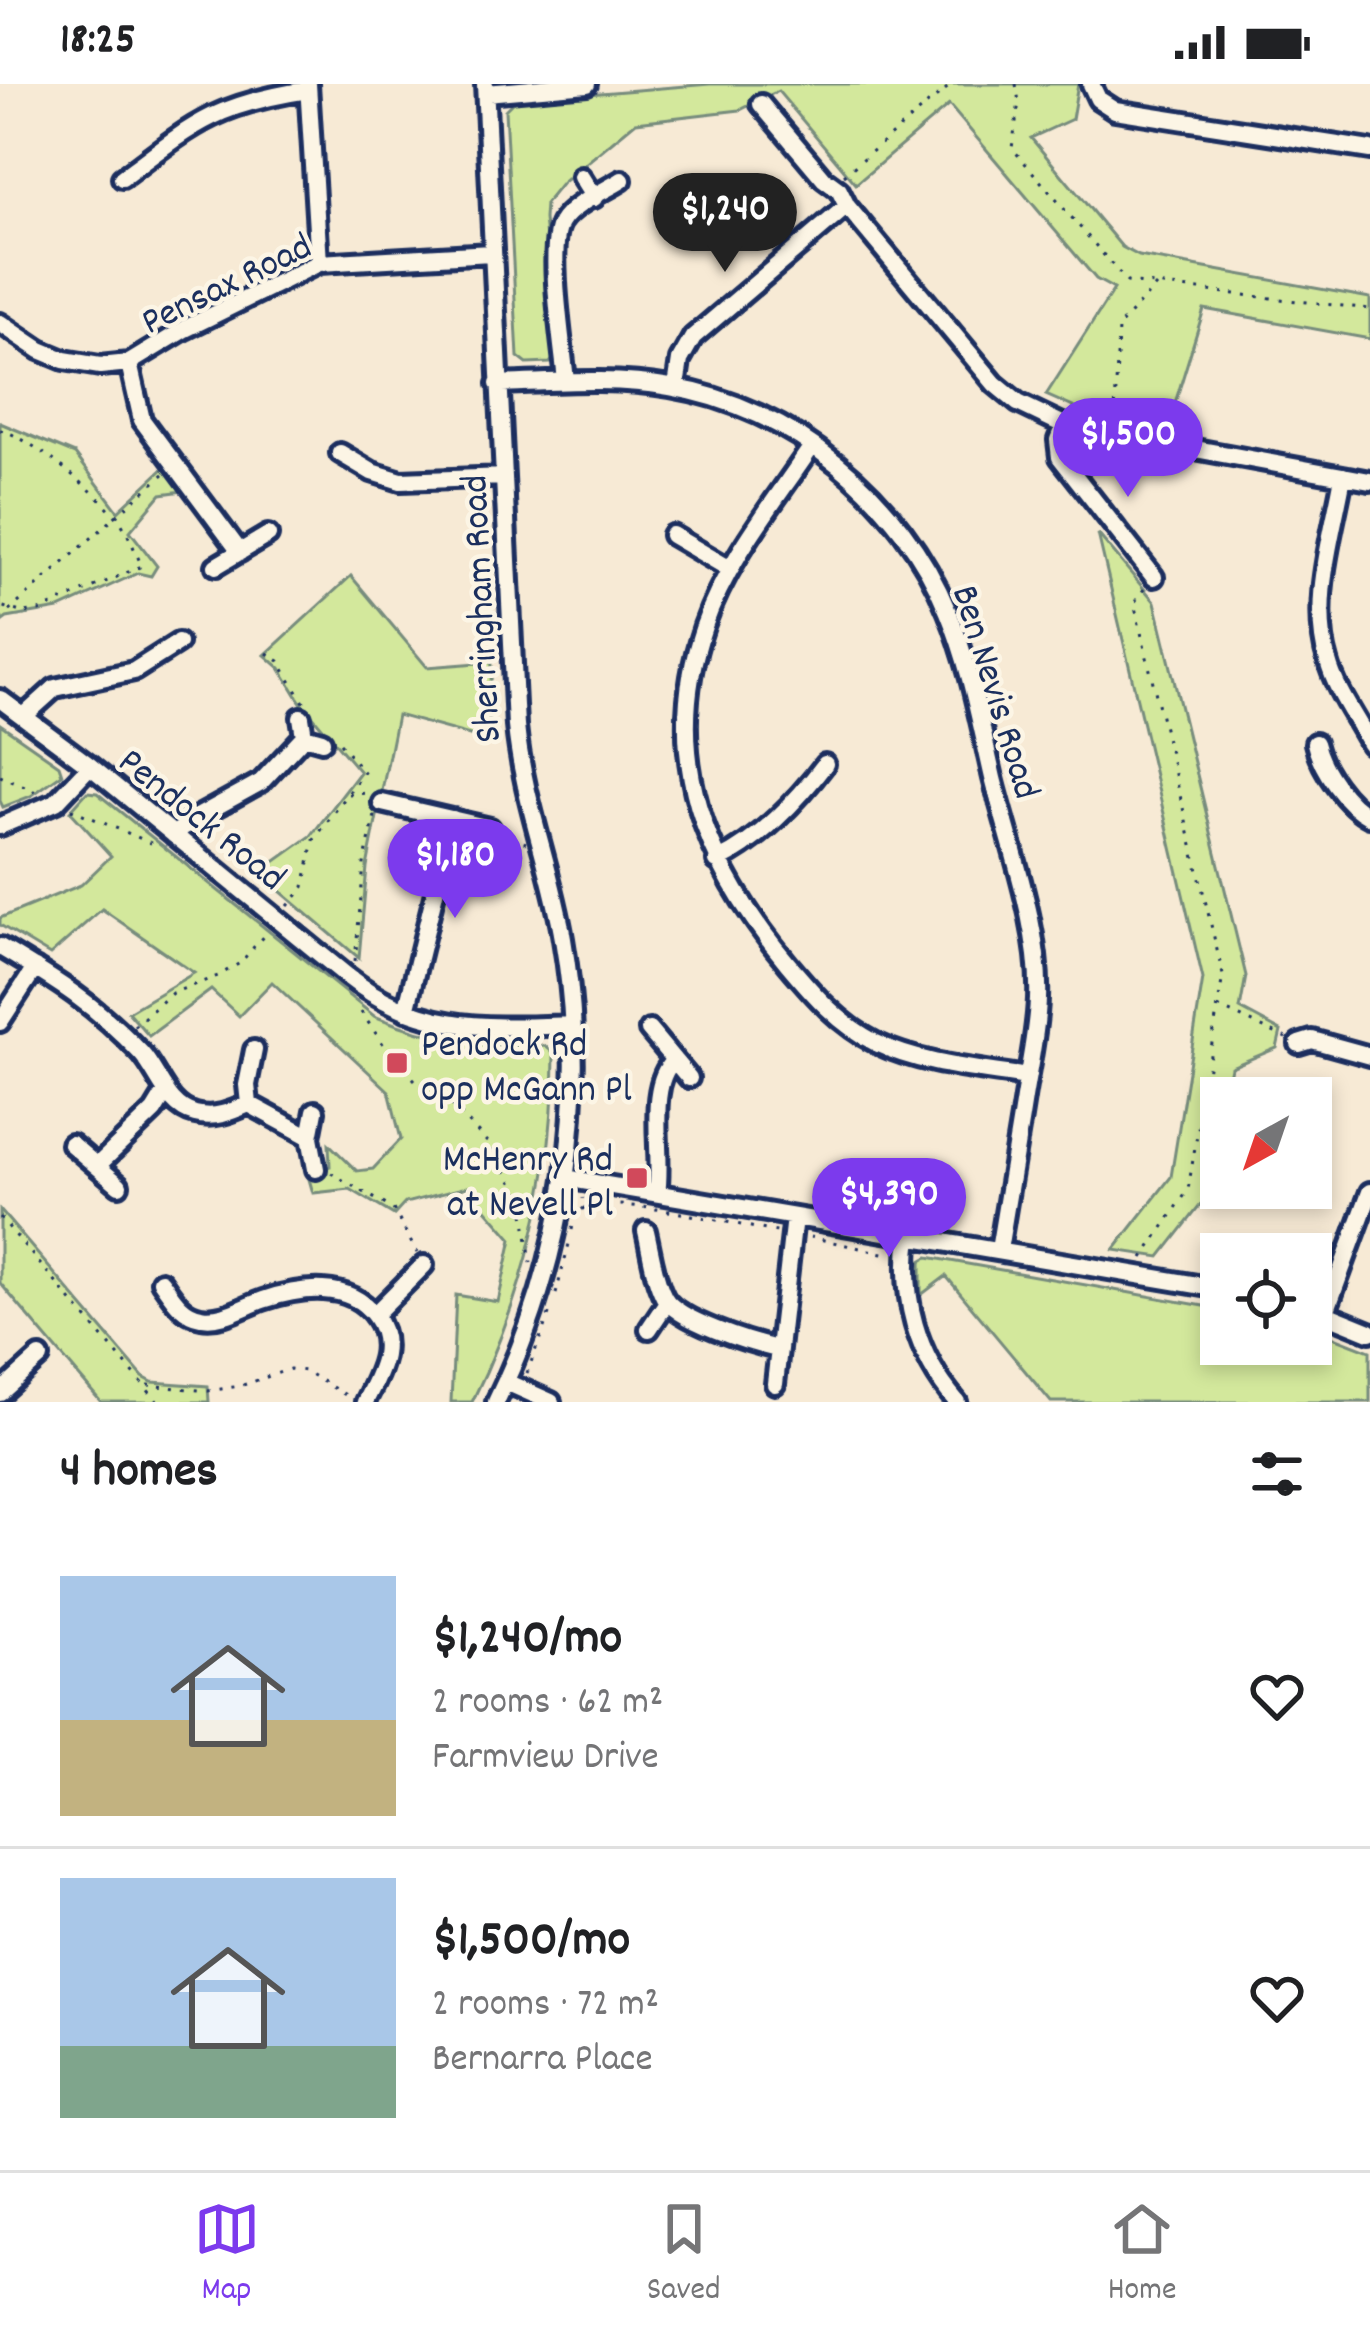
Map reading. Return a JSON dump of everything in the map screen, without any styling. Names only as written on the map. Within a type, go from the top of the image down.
[{"type":"street","points":[[486,88],[587,84]]},
{"type":"street","points":[[1091,84],[1098,99],[1115,110],[1370,150]]},
{"type":"street","points":[[122,178],[217,111],[308,87],[320,263]]},
{"type":"street","name":"Sherringham Road","points":[[486,88],[518,743],[564,943],[572,1024],[572,1111],[565,1178],[546,1268],[496,1402]]},
{"type":"street","points":[[761,104],[995,383],[1018,403],[1064,425],[1113,436],[1370,481]]},
{"type":"street","points":[[581,178],[594,198]]},
{"type":"street","points":[[566,381],[556,242],[563,220],[622,180]]},
{"type":"street","points":[[676,387],[680,360],[693,337],[847,206]]},
{"type":"street","name":"Pensax Road","points":[[0,323],[64,360],[100,366],[129,363],[185,329],[320,263],[491,253]]},
{"type":"street","points":[[129,363],[137,409],[240,551]]},
{"type":"street","name":"Ben Nevis Road","points":[[498,384],[566,381],[676,387],[740,407],[844,469],[895,522],[933,579],[956,634],[1036,956],[1038,1000],[999,1250]]},
{"type":"street","points":[[1064,425],[1058,440],[1060,457],[1154,577]]},
{"type":"street","points":[[812,446],[730,569],[704,627],[688,709],[695,794],[718,861],[759,929],[816,997],[847,1025],[878,1044],[916,1058],[1027,1077]]},
{"type":"street","points":[[340,453],[401,482],[504,477]]},
{"type":"street","points":[[1343,476],[1322,594],[1323,639],[1332,673],[1370,744]]},
{"type":"street","points":[[216,566],[268,535]]},
{"type":"street","points":[[672,535],[730,569]]},
{"type":"street","points":[[24,716],[56,688],[134,671],[178,643]]},
{"type":"street","name":"Pendock Road","points":[[0,699],[90,766],[357,984],[406,1011],[475,1028],[572,1024]]},
{"type":"street","points":[[174,835],[261,782],[313,727]]},
{"type":"street","points":[[1315,743],[1326,771],[1370,817]]},
{"type":"street","points":[[718,861],[798,797],[825,764]]},
{"type":"street","points":[[0,826],[56,802],[90,766]]},
{"type":"street","points":[[377,800],[490,828]]},
{"type":"street","points":[[406,1011],[453,819]]},
{"type":"street","points":[[0,947],[85,998],[146,1059],[165,1093],[192,1114],[222,1116],[249,1104]]},
{"type":"street","points":[[0,1022],[34,968]]},
{"type":"street","points":[[649,1030],[689,1078]]},
{"type":"street","points":[[1299,1044],[1312,1040],[1370,1056]]},
{"type":"street","points":[[249,1104],[254,1050]]},
{"type":"street","points":[[657,1193],[661,1154],[658,1095],[663,1072],[674,1060]]},
{"type":"street","points":[[97,1166],[154,1111],[165,1093]]},
{"type":"street","points":[[249,1104],[310,1138]]},
{"type":"street","points":[[316,1111],[310,1138],[316,1168]]},
{"type":"street","points":[[70,1144],[118,1185]]},
{"type":"street","points":[[565,1178],[657,1193],[792,1228],[909,1236],[1200,1285]]},
{"type":"street","points":[[1332,1280],[1370,1192]]},
{"type":"street","points":[[775,1384],[792,1228]]},
{"type":"street","points":[[646,1231],[667,1302],[677,1312],[777,1349]]},
{"type":"street","points":[[909,1236],[905,1273],[914,1326],[930,1364],[957,1402]]},
{"type":"street","points":[[374,1315],[424,1265]]},
{"type":"street","points":[[161,1281],[184,1311],[199,1317],[217,1318],[268,1298],[319,1289],[346,1293],[374,1315],[384,1336],[386,1357],[365,1402]]},
{"type":"street","points":[[649,1329],[667,1302]]},
{"type":"street","points":[[1332,1316],[1370,1332]]},
{"type":"street","points":[[0,1393],[40,1357]]},
{"type":"street","points":[[506,1382],[551,1402]]},
{"type":"path","points":[[835,187],[860,160],[952,84]]},
{"type":"path","points":[[1016,84],[1019,102],[1012,148],[1127,282],[1370,308]]},
{"type":"path","points":[[1113,436],[1118,327],[1157,285]]},
{"type":"path","points":[[0,430],[37,447],[118,517],[142,566],[39,611],[0,606]]},
{"type":"path","points":[[0,619],[174,464]]},
{"type":"path","points":[[1142,1259],[1188,1190],[1223,975],[1134,604],[1154,577]]},
{"type":"path","points":[[267,653],[279,661],[313,727],[364,772],[377,800],[364,864],[356,962]]},
{"type":"path","points":[[288,906],[304,887],[314,840],[362,775]]},
{"type":"path","points":[[0,776],[43,795]]},
{"type":"path","points":[[348,794],[377,800]]},
{"type":"path","points":[[68,808],[158,846]]},
{"type":"path","points":[[490,828],[543,849]]},
{"type":"path","points":[[123,1035],[172,993],[240,963],[268,930]]},
{"type":"path","points":[[1218,1007],[1299,1044]]},
{"type":"path","points":[[361,1012],[416,1081],[450,1103],[487,1142],[522,1198],[529,1263],[546,1268]]},
{"type":"path","points":[[316,1168],[317,1176],[332,1172],[393,1209],[424,1265]]},
{"type":"path","points":[[583,1198],[584,1208],[600,1204],[639,1207],[792,1228],[892,1255]]},
{"type":"path","points":[[0,1217],[158,1402]]},
{"type":"path","points":[[143,1385],[208,1391],[240,1387],[290,1369],[305,1371],[355,1402]]},
{"type":"green space","points":[[710,84],[1078,84],[1072,119],[1031,138],[1122,247],[1139,256],[1370,298],[1370,339],[1204,309],[1168,426],[1080,410],[1046,395],[1114,289],[1096,279],[949,105],[856,184],[778,91],[740,110],[636,122],[562,183],[545,204],[544,219],[557,354],[550,363],[527,364],[518,357],[505,110],[515,100]]},
{"type":"green space","points":[[0,423],[75,454],[118,511],[165,467],[183,491],[161,494],[130,531],[157,566],[151,576],[138,573],[59,609],[0,623]]},
{"type":"green space","points":[[1098,534],[1155,602],[1246,976],[1240,1009],[1281,1031],[1277,1048],[1231,1067],[1229,1077],[1200,1077],[1200,1206],[1160,1257],[1114,1250],[1171,1177],[1203,979]]},
{"type":"green space","points":[[351,576],[427,667],[492,662],[488,740],[397,715],[367,867],[359,958],[259,873],[311,836],[360,772],[265,655]]},
{"type":"green space","points":[[0,724],[59,765],[62,774],[31,796],[3,807],[0,801]]},
{"type":"green space","points":[[87,792],[97,793],[374,1016],[437,1037],[500,1046],[545,1046],[554,1053],[549,1144],[533,1233],[508,1318],[472,1402],[451,1402],[456,1295],[498,1302],[512,1239],[467,1187],[405,1203],[394,1215],[350,1189],[313,1193],[307,1172],[330,1166],[329,1144],[357,1171],[373,1169],[401,1139],[389,1091],[272,982],[239,1016],[211,990],[149,1036],[128,1012],[194,973],[102,909],[50,955],[0,925],[0,918],[81,885],[111,856],[70,811]]},
{"type":"green space","points":[[0,1210],[143,1377],[152,1382],[208,1386],[209,1402],[101,1402],[0,1283]]},
{"type":"green space","points":[[928,1257],[1200,1305],[1200,1365],[1332,1365],[1332,1336],[1370,1351],[1370,1402],[1051,1402],[946,1276],[921,1295],[921,1261]]},
{"type":"place","name":"Pendock Rd opp McGann Pl","points":[[397,1063]]},
{"type":"place","name":"McHenry Rd at Nevell Pl","points":[[637,1178]]}]
